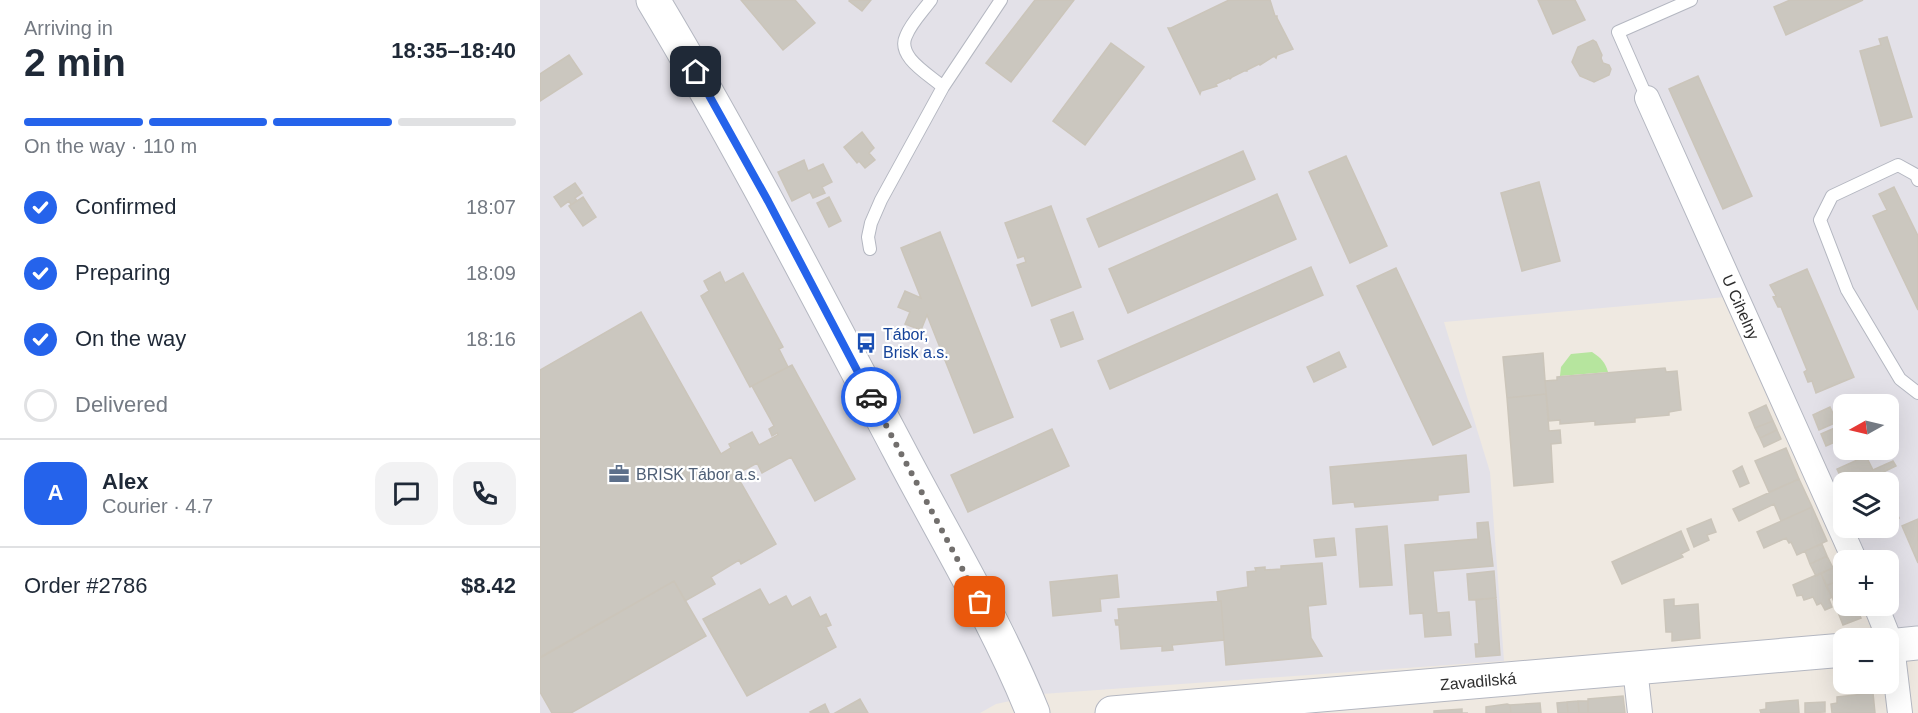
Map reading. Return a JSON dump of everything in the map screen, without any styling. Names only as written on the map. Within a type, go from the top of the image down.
[{"type":"main road","points":[[653,0],[768,201],[1000,641],[1033,713]]},
{"type":"main road","name":"Zavadilská","points":[[1112,713],[1338,703],[1635,668],[1833,651]]},
{"type":"street","name":"U Cihelny","points":[[1647,98],[1850,550]]},
{"type":"street","points":[[1899,645],[1900,713]]},
{"type":"street","points":[[1635,668],[1640,713]]},
{"type":"lane","points":[[931,0],[905,36],[904,45],[906,54],[911,60],[943,87]]},
{"type":"lane","points":[[870,249],[868,237],[874,216],[943,87],[1001,0]]},
{"type":"lane","name":"U Cihelny","points":[[1647,98],[1618,32],[1692,0]]},
{"type":"lane","points":[[1918,180],[1916,175],[1898,165],[1832,196],[1820,220],[1847,290],[1900,379],[1918,393]]},
{"type":"shaded area","points":[[540,0],[1918,0],[1918,633],[1899,634],[1899,628],[1894,628],[1890,616],[1899,616],[1899,550],[1858,550],[1853,538],[1899,538],[1899,472],[1833,472],[1833,492],[1748,295],[1444,322],[1490,472],[1504,661],[1042,694],[996,704],[980,713],[540,713]]},
{"type":"green space","points":[[1592,352],[1602,360],[1608,372],[1560,376],[1561,367],[1571,354]]},
{"type":"building","points":[[741,0],[795,0],[815,23],[783,50]]},
{"type":"building","points":[[850,0],[871,0],[862,11]]},
{"type":"building","points":[[1035,0],[1074,0],[1011,82],[986,63]]},
{"type":"building","points":[[1229,0],[1270,0],[1275,16],[1293,49],[1216,84],[1217,86],[1201,91],[1200,94],[1168,28]]},
{"type":"building","points":[[1538,0],[1575,0],[1585,20],[1553,34]]},
{"type":"building","points":[[1790,0],[1863,0],[1786,35],[1774,7]]},
{"type":"building","points":[[1887,37],[1912,117],[1881,126],[1860,51],[1881,45],[1879,39]]},
{"type":"building","points":[[1593,40],[1602,55],[1603,63],[1609,65],[1611,69],[1609,75],[1594,82],[1580,76],[1572,62],[1578,47]]},
{"type":"building","points":[[1111,43],[1144,67],[1085,145],[1053,121]]},
{"type":"building","points":[[569,55],[582,74],[540,101],[540,74]]},
{"type":"building","points":[[1698,76],[1752,196],[1723,209],[1669,89]]},
{"type":"building","points":[[862,132],[874,148],[869,153],[875,160],[865,168],[859,161],[857,163],[844,147]]},
{"type":"building","points":[[1243,151],[1255,179],[1099,247],[1087,219]]},
{"type":"building","points":[[1346,156],[1387,246],[1350,263],[1309,172]]},
{"type":"building","points":[[804,160],[808,171],[823,164],[832,182],[822,187],[825,193],[813,198],[810,192],[792,201],[778,172]]},
{"type":"building","points":[[1539,182],[1560,261],[1522,271],[1501,193]]},
{"type":"building","points":[[575,183],[582,193],[571,205],[569,201],[561,207],[554,197]]},
{"type":"building","points":[[1894,187],[1918,236],[1918,310],[1873,216],[1887,210],[1879,194]]},
{"type":"building","points":[[1277,194],[1296,239],[1128,313],[1109,269]]},
{"type":"building","points":[[583,197],[596,217],[583,226],[569,206]]},
{"type":"building","points":[[829,197],[841,221],[829,227],[817,203]]},
{"type":"building","points":[[1051,206],[1081,287],[1032,306],[1017,265],[1026,262],[1024,256],[1018,258],[1005,223]]},
{"type":"building","points":[[940,232],[1013,417],[974,433],[927,315],[921,330],[905,324],[910,312],[898,307],[905,291],[921,298],[901,248]]},
{"type":"building","points":[[1311,267],[1323,295],[1110,389],[1098,361]]},
{"type":"building","points":[[1396,268],[1471,427],[1433,445],[1357,286]]},
{"type":"building","points":[[1807,269],[1854,377],[1816,393],[1812,381],[1808,382],[1804,372],[1807,370],[1781,307],[1778,307],[1773,297],[1776,296],[1770,285]]},
{"type":"building","points":[[720,272],[725,283],[743,273],[783,347],[779,349],[788,367],[750,387],[701,296],[709,291],[704,281]]},
{"type":"building","points":[[641,312],[721,454],[731,448],[729,444],[752,432],[759,445],[778,435],[777,433],[772,436],[769,429],[774,426],[752,386],[792,365],[855,479],[815,501],[791,457],[762,473],[757,463],[736,474],[776,544],[741,564],[739,560],[711,577],[715,584],[685,601],[674,581],[540,657],[540,370]]},
{"type":"building","points":[[1073,312],[1083,339],[1061,347],[1051,320]]},
{"type":"building","points":[[1339,352],[1346,367],[1314,382],[1307,367]]},
{"type":"building","points":[[1543,353],[1546,394],[1507,398],[1503,357]]},
{"type":"building","points":[[1665,368],[1666,372],[1677,371],[1681,410],[1669,412],[1669,415],[1635,418],[1635,422],[1595,425],[1595,421],[1560,424],[1560,420],[1549,421],[1545,381],[1557,380],[1557,377]]},
{"type":"building","points":[[1546,394],[1549,431],[1560,430],[1561,443],[1551,444],[1553,482],[1514,486],[1507,398]]},
{"type":"building","points":[[1766,405],[1773,421],[1755,428],[1749,413]]},
{"type":"building","points":[[1830,407],[1833,413],[1833,424],[1819,430],[1813,415]]},
{"type":"building","points":[[1773,421],[1777,430],[1760,438],[1755,428]]},
{"type":"building","points":[[1052,429],[1069,466],[968,512],[951,475]]},
{"type":"building","points":[[1833,429],[1833,443],[1826,446],[1821,434]]},
{"type":"building","points":[[1777,430],[1781,439],[1764,447],[1760,438]]},
{"type":"building","points":[[1786,448],[1799,479],[1769,492],[1755,461]]},
{"type":"building","points":[[1466,455],[1469,492],[1438,495],[1438,500],[1355,507],[1354,502],[1333,504],[1330,467]]},
{"type":"building","points":[[1857,460],[1868,460],[1873,470],[1893,461],[1896,466],[1884,472],[1838,472],[1837,469]]},
{"type":"building","points":[[1742,466],[1749,483],[1740,487],[1733,471]]},
{"type":"building","points":[[1799,479],[1812,507],[1781,521],[1774,504],[1739,521],[1733,509]]},
{"type":"building","points":[[1812,507],[1827,541],[1797,555],[1791,542],[1789,543],[1786,538],[1764,548],[1757,532]]},
{"type":"building","points":[[1711,519],[1716,532],[1707,535],[1709,540],[1694,547],[1687,529]]},
{"type":"building","points":[[1918,519],[1918,563],[1902,526]]},
{"type":"building","points":[[1488,522],[1493,566],[1433,571],[1437,613],[1449,612],[1451,635],[1425,637],[1423,613],[1410,614],[1405,545],[1478,539],[1477,523]]},
{"type":"building","points":[[1387,526],[1392,585],[1360,587],[1356,529]]},
{"type":"building","points":[[1681,531],[1689,550],[1681,554],[1683,557],[1622,584],[1612,562]]},
{"type":"building","points":[[1334,538],[1336,555],[1316,557],[1314,540]]},
{"type":"building","points":[[1822,544],[1827,556],[1810,564],[1805,551]]},
{"type":"building","points":[[1827,556],[1833,568],[1816,576],[1810,564]]},
{"type":"building","points":[[1322,563],[1326,604],[1308,606],[1311,638],[1322,656],[1226,665],[1221,601],[1218,601],[1217,592],[1248,587],[1247,572],[1256,571],[1255,568],[1281,569],[1281,566]]},
{"type":"building","points":[[1833,568],[1833,583],[1826,586],[1821,573]]},
{"type":"building","points":[[1494,571],[1496,598],[1469,600],[1467,574]]},
{"type":"building","points":[[1821,573],[1832,597],[1829,599],[1832,607],[1825,610],[1821,603],[1817,605],[1813,597],[1804,600],[1802,595],[1797,596],[1793,585]]},
{"type":"building","points":[[1117,575],[1119,597],[1100,599],[1101,611],[1053,616],[1050,582]]},
{"type":"building","points":[[674,581],[706,636],[571,713],[552,713],[540,692],[540,658]]},
{"type":"building","points":[[1833,583],[1833,597],[1832,597],[1826,586]]},
{"type":"building","points":[[760,589],[769,605],[786,596],[792,607],[810,597],[820,617],[826,614],[831,625],[826,627],[836,647],[747,696],[703,619]]},
{"type":"building","points":[[1496,598],[1500,655],[1476,657],[1475,644],[1479,644],[1476,600]]},
{"type":"building","points":[[1674,599],[1674,606],[1698,604],[1700,638],[1672,641],[1672,632],[1666,632],[1664,600]]},
{"type":"building","points":[[1221,601],[1224,640],[1172,645],[1173,650],[1162,651],[1162,646],[1121,649],[1119,625],[1116,625],[1115,620],[1119,620],[1118,609]]},
{"type":"building","points":[[1839,616],[1860,616],[1861,618],[1843,625]]},
{"type":"building","points":[[1873,694],[1875,713],[1832,713],[1831,704],[1837,703],[1837,697]]},
{"type":"building","points":[[1623,696],[1625,713],[1588,713],[1588,699]]},
{"type":"building","points":[[860,699],[868,713],[835,713]]},
{"type":"building","points":[[1798,700],[1799,713],[1761,713],[1760,710],[1766,709],[1766,703]]},
{"type":"building","points":[[1578,701],[1588,701],[1588,713],[1579,713]]},
{"type":"building","points":[[1578,701],[1579,713],[1568,713],[1567,702]]},
{"type":"building","points":[[1567,702],[1568,713],[1558,713],[1557,703]]},
{"type":"building","points":[[1825,702],[1825,712],[1805,713],[1805,703]]},
{"type":"building","points":[[1540,703],[1541,713],[1511,713],[1510,705]]},
{"type":"building","points":[[825,704],[829,713],[810,712]]},
{"type":"building","points":[[1510,705],[1511,713],[1486,713],[1486,707]]},
{"type":"building","points":[[1462,709],[1462,713],[1434,713],[1434,711]]},
{"type":"way so far","points":[[871,397],[980,602]]},
{"type":"place","name":"Tábor, Brisk a.s.","points":[[866,343]]},
{"type":"place","name":"BRISK Tábor a.s.","points":[[619,474]]},
{"type":"route","points":[[696,72],[768,201],[871,397]]}]
